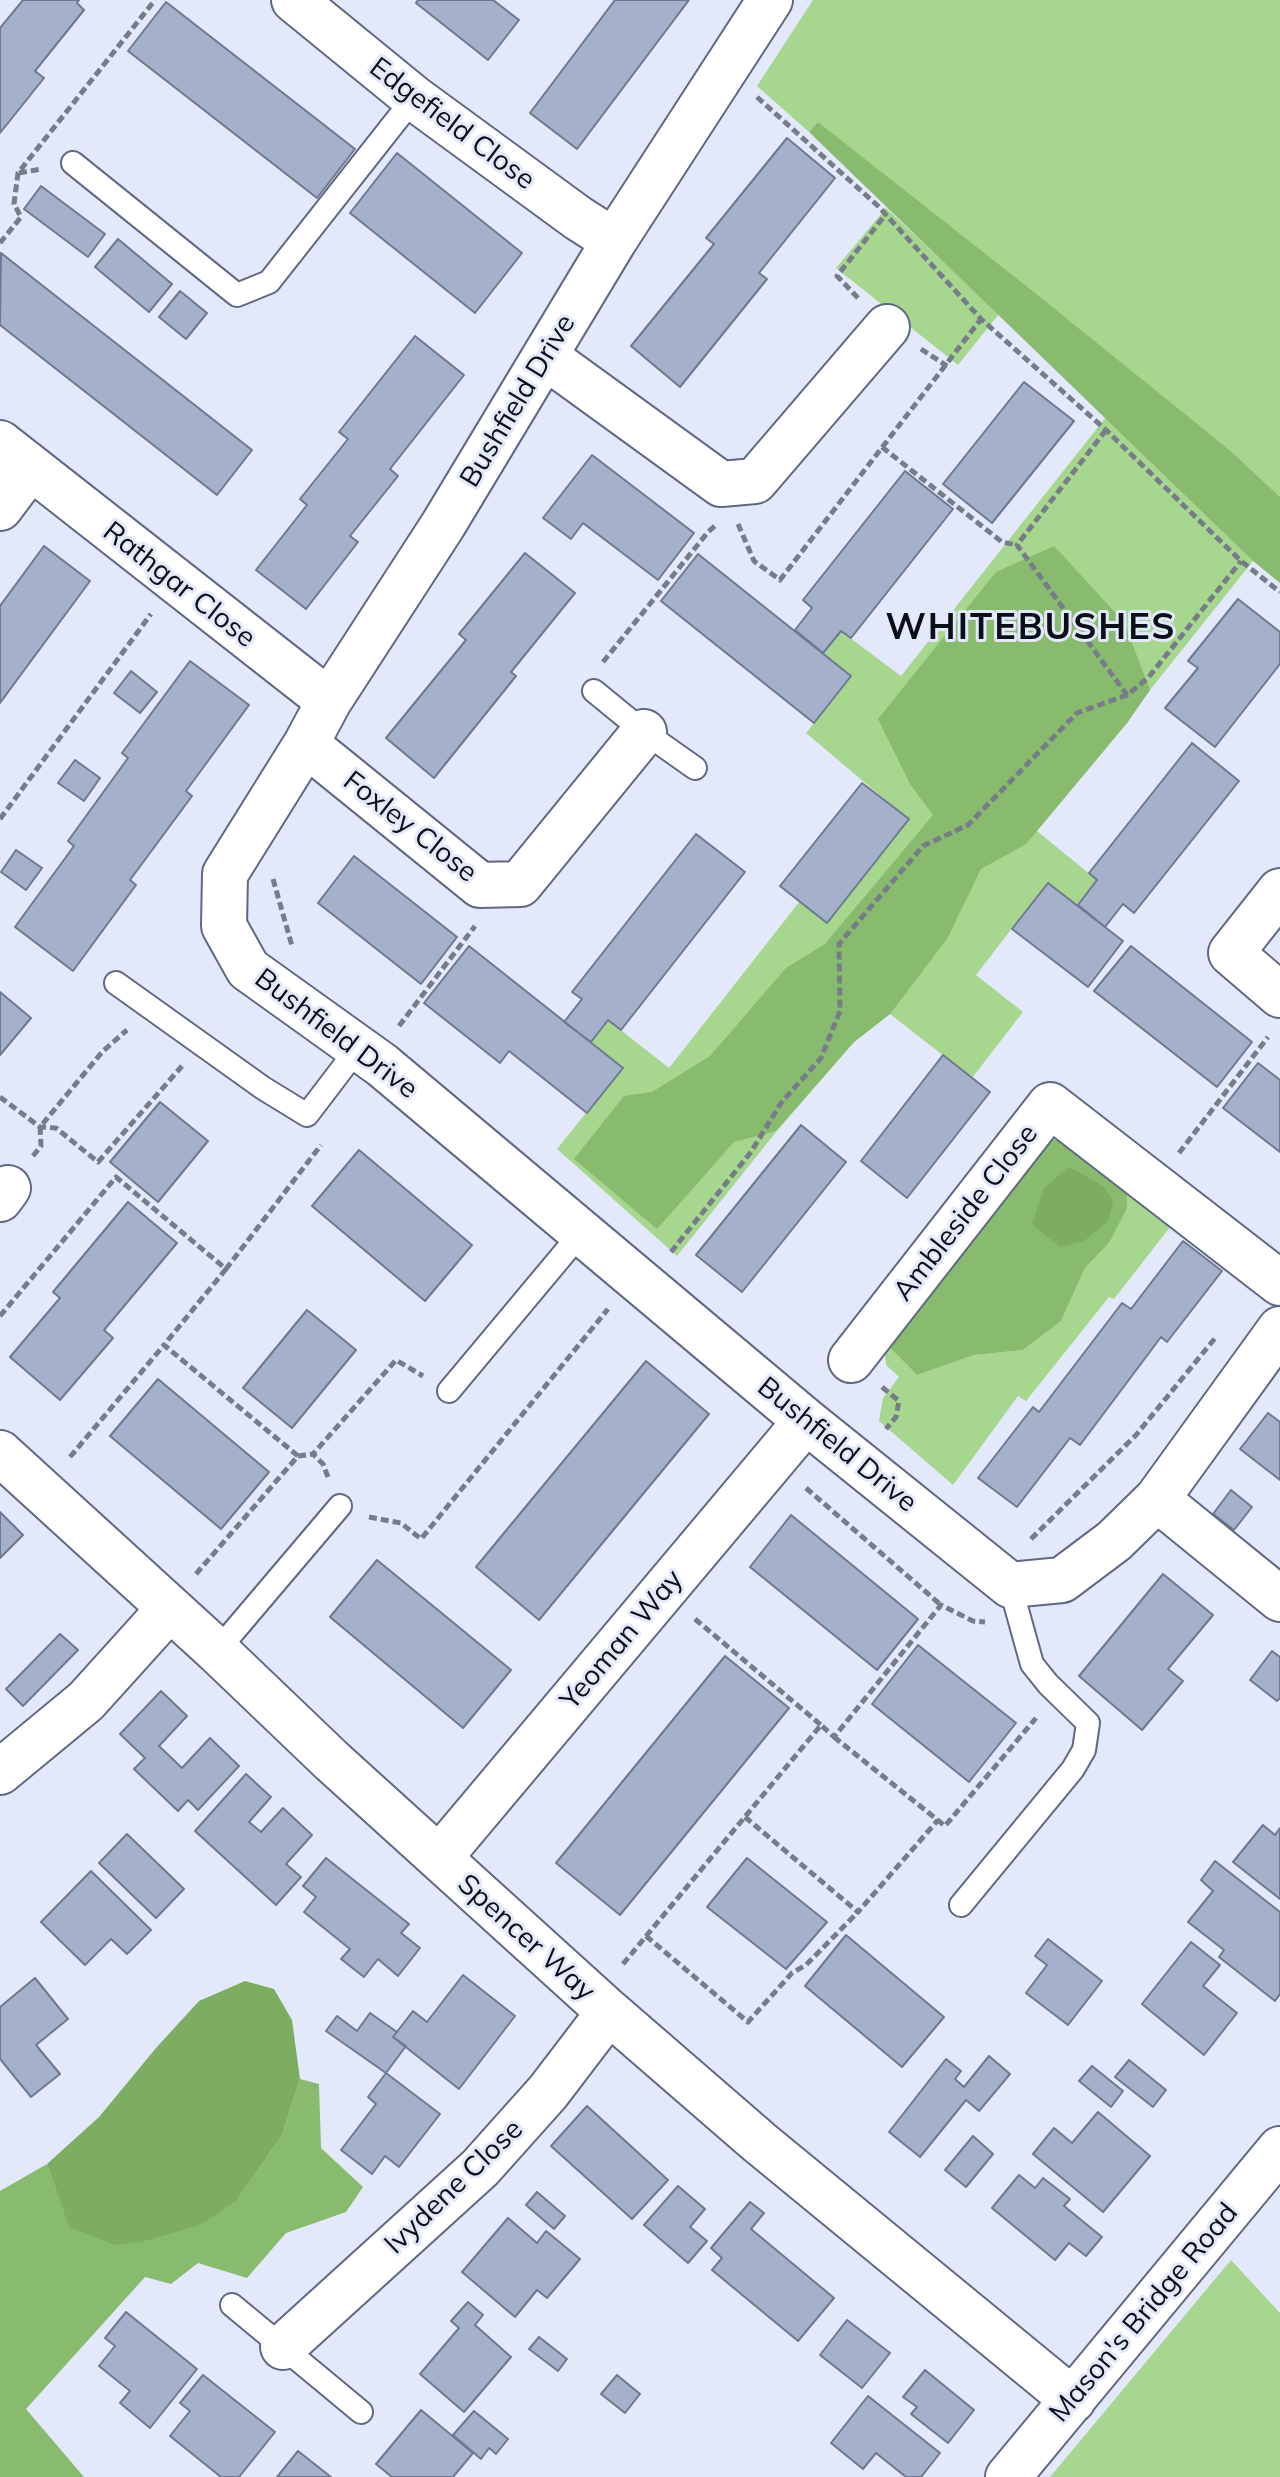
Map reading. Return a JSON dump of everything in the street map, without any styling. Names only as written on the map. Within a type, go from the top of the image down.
[{"type":"street","name":"Edgefield Close","points":[[294,0],[414,98],[614,241]]},
{"type":"street","name":"Bushfield Drive","points":[[770,0],[614,241],[443,525],[329,701],[306,744],[225,874],[224,926],[248,969],[366,1053],[857,1463],[1015,1606]]},
{"type":"street","points":[[546,357],[727,498],[755,481],[887,327]]},
{"type":"street","name":"Rathgar Close","points":[[0,508],[15,455],[329,701]]},
{"type":"street","name":"Foxley Close","points":[[306,744],[480,885],[520,884],[644,732]]},
{"type":"street","points":[[1277,1010],[1231,953],[1280,891]]},
{"type":"street","name":"Ambleside Close","points":[[851,1360],[1050,1105],[1280,1283]]},
{"type":"street","points":[[1015,1606],[1062,1580],[1114,1541],[1157,1499],[1280,1329]]},
{"type":"street","name":"Yeoman Way","points":[[439,1858],[806,1421]]},
{"type":"street","name":"Spencer Way","points":[[0,1453],[179,1596],[217,1651],[332,1761],[601,2006],[759,2142],[1073,2400]]},
{"type":"street","points":[[1157,1499],[1280,1599]]},
{"type":"street","points":[[0,1772],[86,1701],[179,1596]]},
{"type":"street","name":"Ivydene Close","points":[[283,2347],[480,2168],[548,2092],[601,2006]]},
{"type":"street","name":"Mason's Bridge Road","points":[[1008,2477],[1280,2149]]},
{"type":"lane","points":[[73,163],[237,295],[269,282],[414,98]]},
{"type":"lane","points":[[594,691],[695,768]]},
{"type":"lane","points":[[116,983],[263,1088],[307,1115],[366,1053]]},
{"type":"lane","points":[[449,1391],[581,1233]]},
{"type":"lane","points":[[217,1651],[340,1506]]},
{"type":"lane","points":[[961,1905],[1073,1769],[1084,1750],[1088,1723],[1032,1664],[1015,1606]]},
{"type":"lane","points":[[232,2305],[361,2412]]},
{"type":"path","points":[[0,243],[21,217],[14,204],[18,173],[155,0]]},
{"type":"path","points":[[724,73],[760,99],[886,214],[981,319],[1106,430],[1241,561],[1280,592]]},
{"type":"path","points":[[886,214],[837,276],[887,327]]},
{"type":"path","points":[[727,498],[754,561],[780,580],[981,319]]},
{"type":"path","points":[[1017,545],[1106,430]]},
{"type":"path","points":[[882,447],[1002,542],[1017,545],[1127,695]]},
{"type":"path","points":[[594,691],[594,672],[708,532],[727,498]]},
{"type":"path","points":[[313,1454],[323,1464],[340,1506],[373,1518],[401,1523],[421,1539],[607,1310],[644,1286],[751,1152],[781,1103],[821,1058],[840,1011],[839,944],[923,846],[968,825],[1077,713],[1127,695],[1148,678],[1241,561]]},
{"type":"path","points":[[0,819],[175,582]]},
{"type":"path","points":[[366,1053],[470,935],[501,884]]},
{"type":"path","points":[[4,1193],[41,1146],[40,1127],[103,1051],[151,1008]]},
{"type":"path","points":[[1153,1185],[1262,1047],[1277,1010]]},
{"type":"path","points":[[0,1097],[40,1127],[56,1128],[98,1162],[201,1044]]},
{"type":"path","points":[[61,1468],[226,1269],[327,1137]]},
{"type":"path","points":[[0,1316],[116,1177],[226,1269]]},
{"type":"path","points":[[164,1345],[298,1456]]},
{"type":"path","points":[[179,1596],[298,1456],[313,1454],[396,1360],[449,1391]]},
{"type":"path","points":[[851,1360],[899,1401],[896,1417],[857,1463]]},
{"type":"path","points":[[800,1482],[941,1605],[973,1621],[1015,1606]]},
{"type":"path","points":[[834,1737],[941,1605]]},
{"type":"path","points":[[689,1614],[945,1826],[1057,1693]]},
{"type":"path","points":[[601,2006],[646,1936],[821,1725]]},
{"type":"path","points":[[745,1817],[858,1912]]},
{"type":"path","points":[[646,1936],[748,2022],[792,1973],[806,1965],[858,1912],[938,1820]]},
{"type":"shaded area","points":[[813,0],[1280,0],[1280,497],[1232,452],[818,122],[809,132],[757,86]]},
{"type":"shaded area","points":[[818,122],[1232,452],[1280,497],[1280,583],[1253,561],[809,132]]},
{"type":"shaded area","points":[[886,208],[999,314],[958,365],[836,268]]},
{"type":"shaded area","points":[[1106,417],[1253,561],[1127,723],[1037,831],[1097,880],[1078,905],[1047,883],[976,975],[1023,1012],[972,1078],[890,1014],[854,1042],[776,1132],[677,1256],[557,1149],[622,1068],[591,1042],[608,1020],[669,1068],[800,901],[827,923],[908,819],[806,733],[851,676],[823,653],[841,631],[901,676]]},
{"type":"shaded area","points":[[1054,546],[1124,622],[1150,690],[1127,723],[1026,844],[981,869],[947,939],[890,1014],[854,1042],[776,1131],[734,1142],[657,1229],[574,1159],[624,1096],[652,1092],[710,1056],[786,968],[825,944],[933,815],[910,784],[878,719],[996,572]]},
{"type":"shaded area","points":[[1066,1137],[1126,1181],[1127,1208],[1109,1243],[1085,1268],[1061,1321],[1023,1350],[974,1355],[917,1375],[884,1342],[1049,1141]]},
{"type":"shaded area","points":[[1069,1167],[1103,1186],[1113,1201],[1108,1221],[1084,1241],[1060,1247],[1032,1224],[1044,1188]]},
{"type":"shaded area","points":[[1126,1181],[1174,1222],[1114,1299],[1109,1297],[1026,1401],[1018,1396],[953,1485],[879,1421],[883,1398],[899,1377],[886,1365],[884,1342],[917,1375],[974,1355],[1023,1350],[1061,1321],[1085,1268],[1109,1243]]},
{"type":"shaded area","points":[[245,1981],[274,1989],[292,2020],[300,2079],[282,2135],[237,2200],[200,2225],[141,2242],[115,2245],[69,2227],[47,2164],[99,2117],[199,2001]]},
{"type":"shaded area","points":[[300,2079],[319,2084],[321,2148],[363,2187],[346,2212],[286,2233],[247,2278],[198,2263],[171,2284],[145,2277],[26,2409],[84,2477],[0,2477],[0,2191],[47,2164],[69,2226],[237,2200],[282,2135]]},
{"type":"shaded area","points":[[1231,2260],[1280,2313],[1280,2477],[1050,2477]]},
{"type":"building","points":[[23,0],[79,0],[77,3],[84,10],[35,71],[44,78],[0,133],[0,28]]},
{"type":"building","points":[[418,0],[493,0],[519,20],[488,60],[416,3]]},
{"type":"building","points":[[615,0],[689,0],[577,149],[530,113]]},
{"type":"building","points":[[166,2],[355,149],[317,198],[128,51]]},
{"type":"building","points":[[787,138],[835,178],[759,273],[767,279],[680,387],[631,346],[714,244],[706,238]]},
{"type":"building","points":[[397,153],[522,253],[475,313],[350,213]]},
{"type":"building","points":[[41,186],[105,234],[88,257],[24,209]]},
{"type":"building","points":[[118,239],[172,284],[149,312],[95,267]]},
{"type":"building","points":[[1,253],[252,450],[217,495],[0,325]]},
{"type":"building","points":[[180,291],[207,313],[186,339],[159,317]]},
{"type":"building","points":[[415,336],[464,375],[390,469],[398,476],[350,536],[358,542],[306,609],[256,570],[307,505],[300,499],[348,439],[339,432]]},
{"type":"building","points":[[1024,382],[1074,421],[992,523],[943,484]]},
{"type":"building","points":[[592,455],[694,533],[658,580],[583,523],[571,539],[543,518]]},
{"type":"building","points":[[905,471],[953,509],[851,638],[841,631],[823,653],[795,630],[812,608],[803,600]]},
{"type":"building","points":[[44,546],[90,581],[0,703],[0,606]]},
{"type":"building","points":[[525,553],[575,593],[511,672],[516,676],[434,778],[386,738],[466,640],[459,634]]},
{"type":"building","points":[[698,554],[851,676],[814,723],[661,601]]},
{"type":"building","points":[[1238,599],[1280,632],[1280,664],[1215,747],[1165,708],[1198,668],[1188,661]]},
{"type":"building","points":[[190,661],[249,705],[186,791],[192,796],[130,880],[136,885],[73,971],[15,927],[74,846],[68,841],[128,758],[122,753]]},
{"type":"building","points":[[131,671],[157,692],[140,713],[114,693]]},
{"type":"building","points":[[1192,743],[1239,781],[1134,913],[1123,904],[1105,927],[1078,905],[1097,880],[1089,873]]},
{"type":"building","points":[[75,760],[100,778],[84,801],[58,783]]},
{"type":"building","points":[[862,783],[909,819],[827,923],[780,886]]},
{"type":"building","points":[[696,834],[745,872],[621,1030],[608,1020],[591,1042],[564,1022],[582,999],[572,992]]},
{"type":"building","points":[[16,850],[42,868],[26,890],[1,872]]},
{"type":"building","points":[[354,856],[457,937],[421,984],[318,903]]},
{"type":"building","points":[[1048,883],[1123,941],[1088,987],[1012,929]]},
{"type":"building","points":[[469,946],[623,1068],[587,1113],[509,1051],[500,1063],[424,1003]]},
{"type":"building","points":[[1131,946],[1252,1042],[1217,1087],[1094,991]]},
{"type":"building","points":[[0,992],[31,1018],[0,1055]]},
{"type":"building","points":[[943,1055],[990,1092],[907,1198],[861,1161]]},
{"type":"building","points":[[1258,1063],[1280,1080],[1280,1152],[1223,1108]]},
{"type":"building","points":[[160,1102],[208,1141],[158,1202],[110,1162]]},
{"type":"building","points":[[801,1125],[846,1162],[742,1292],[696,1255]]},
{"type":"building","points":[[359,1150],[472,1245],[425,1301],[312,1206]]},
{"type":"building","points":[[128,1202],[177,1243],[104,1330],[113,1338],[60,1400],[10,1357],[60,1298],[53,1292]]},
{"type":"building","points":[[1183,1241],[1222,1271],[1167,1342],[1161,1337],[1080,1445],[1070,1438],[1017,1507],[978,1478],[1033,1407],[1039,1412],[1122,1303],[1131,1309]]},
{"type":"building","points":[[307,1310],[356,1350],[292,1428],[243,1388]]},
{"type":"building","points":[[646,1361],[709,1414],[539,1620],[476,1567]]},
{"type":"building","points":[[158,1379],[269,1472],[221,1529],[110,1436]]},
{"type":"building","points":[[1268,1413],[1280,1422],[1280,1480],[1240,1449]]},
{"type":"building","points":[[1231,1490],[1252,1507],[1234,1530],[1213,1514]]},
{"type":"building","points":[[0,1512],[23,1535],[0,1558]]},
{"type":"building","points":[[791,1515],[918,1619],[877,1670],[750,1567]]},
{"type":"building","points":[[377,1560],[511,1670],[463,1728],[330,1617]]},
{"type":"building","points":[[1163,1574],[1213,1615],[1168,1669],[1183,1681],[1142,1730],[1079,1676]]},
{"type":"building","points":[[60,1634],[78,1650],[23,1706],[6,1689]]},
{"type":"building","points":[[918,1645],[1016,1723],[969,1782],[872,1704]]},
{"type":"building","points":[[1272,1651],[1280,1657],[1280,1698],[1277,1701],[1250,1680]]},
{"type":"building","points":[[725,1656],[789,1708],[620,1915],[556,1863]]},
{"type":"building","points":[[161,1691],[187,1716],[159,1746],[182,1768],[210,1738],[239,1766],[198,1810],[188,1800],[178,1811],[134,1769],[145,1758],[120,1734]]},
{"type":"building","points":[[246,1774],[271,1797],[249,1822],[261,1832],[283,1808],[312,1835],[286,1864],[301,1877],[276,1905],[195,1831]]},
{"type":"building","points":[[1263,1825],[1275,1835],[1280,1828],[1280,1899],[1233,1862]]},
{"type":"building","points":[[127,1834],[184,1889],[156,1918],[99,1863]]},
{"type":"building","points":[[326,1858],[409,1924],[401,1933],[420,1948],[398,1976],[378,1959],[364,1977],[341,1959],[350,1949],[304,1912],[316,1897],[303,1886]]},
{"type":"building","points":[[747,1858],[827,1922],[786,1969],[707,1907]]},
{"type":"building","points":[[1215,1861],[1280,1912],[1280,1994],[1275,2001],[1219,1957],[1224,1950],[1188,1922],[1213,1891],[1201,1880]]},
{"type":"building","points":[[91,1871],[151,1930],[127,1954],[111,1939],[85,1965],[41,1922]]},
{"type":"building","points":[[846,1935],[944,2017],[902,2067],[805,1986]]},
{"type":"building","points":[[1048,1939],[1102,1981],[1068,2025],[1026,1993],[1047,1965],[1035,1956]]},
{"type":"building","points":[[1191,1942],[1220,1965],[1203,1986],[1237,2013],[1204,2055],[1142,2004]]},
{"type":"building","points":[[463,1975],[515,2016],[459,2089],[393,2037],[413,2011],[427,2022]]},
{"type":"building","points":[[35,1978],[68,2019],[36,2045],[60,2074],[31,2097],[0,2059],[0,2007]]},
{"type":"building","points":[[370,2013],[397,2032],[393,2037],[406,2046],[386,2073],[326,2031],[337,2016],[357,2031]]},
{"type":"building","points":[[989,2056],[1010,2074],[979,2111],[966,2100],[920,2157],[889,2132],[946,2059],[961,2071],[955,2079],[964,2087]]},
{"type":"building","points":[[1129,2060],[1166,2090],[1153,2107],[1115,2077]]},
{"type":"building","points":[[1092,2066],[1123,2091],[1111,2107],[1079,2081]]},
{"type":"building","points":[[386,2073],[440,2114],[399,2167],[385,2156],[372,2174],[341,2150],[376,2104],[368,2097]]},
{"type":"building","points":[[587,2106],[668,2180],[632,2219],[551,2146]]},
{"type":"building","points":[[1098,2112],[1150,2156],[1103,2212],[1033,2154],[1054,2128],[1072,2143]]},
{"type":"building","points":[[973,2136],[993,2154],[966,2187],[945,2170]]},
{"type":"building","points":[[1019,2175],[1035,2188],[1043,2178],[1070,2199],[1064,2206],[1102,2237],[1086,2256],[1069,2243],[1055,2260],[992,2208]]},
{"type":"building","points":[[678,2186],[705,2209],[690,2227],[707,2241],[688,2263],[644,2225]]},
{"type":"building","points":[[537,2192],[565,2216],[554,2229],[526,2205]]},
{"type":"building","points":[[750,2202],[764,2213],[751,2229],[834,2298],[798,2341],[712,2270],[722,2258],[711,2248]]},
{"type":"building","points":[[508,2218],[537,2243],[546,2231],[580,2259],[547,2298],[537,2290],[515,2317],[462,2272]]},
{"type":"building","points":[[468,2302],[483,2315],[475,2325],[511,2357],[464,2412],[420,2374],[459,2328],[451,2321]]},
{"type":"building","points":[[126,2312],[197,2369],[150,2428],[120,2403],[130,2391],[99,2366],[115,2346],[105,2338]]},
{"type":"building","points":[[847,2320],[890,2353],[862,2388],[820,2355]]},
{"type":"building","points":[[539,2337],[567,2359],[558,2371],[529,2349]]},
{"type":"building","points":[[925,2370],[974,2410],[948,2443],[911,2414],[917,2407],[903,2397]]},
{"type":"building","points":[[203,2375],[275,2432],[239,2477],[221,2477],[170,2436],[190,2411],[180,2403]]},
{"type":"building","points":[[617,2375],[640,2394],[625,2413],[601,2394]]},
{"type":"building","points":[[868,2396],[940,2453],[921,2477],[906,2477],[876,2453],[863,2469],[831,2443]]},
{"type":"building","points":[[421,2410],[473,2453],[453,2477],[392,2477],[376,2464]]},
{"type":"building","points":[[474,2411],[508,2439],[496,2454],[489,2448],[481,2459],[453,2435]]},
{"type":"building","points":[[298,2451],[331,2477],[277,2477]]},
{"type":"district","name":"WHITEBUSHES","points":[[1031,628]]}]
